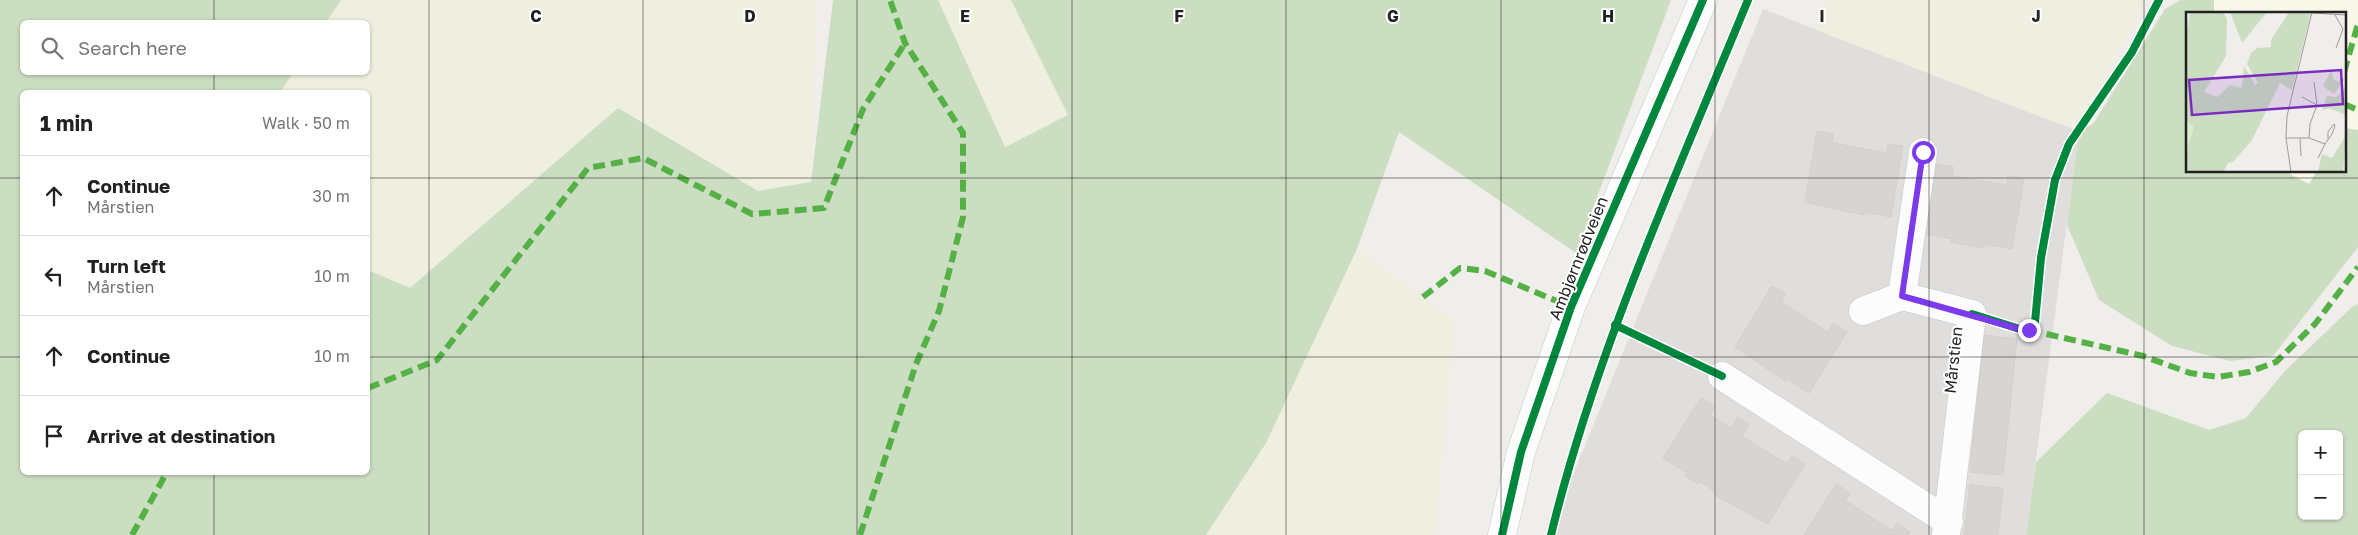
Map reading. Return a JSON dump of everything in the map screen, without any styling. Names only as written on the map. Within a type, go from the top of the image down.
[{"type":"street","name":"Ambjørnrødveien","points":[[1502,535],[1522,452],[1571,306],[1703,0]]},
{"type":"street","points":[[1863,311],[1902,296],[1923,152]]},
{"type":"street","name":"Mårstien","points":[[1722,376],[1948,528],[1972,314],[1902,296]]},
{"type":"shaded area","points":[[2214,0],[2358,0],[2358,130],[2346,128],[2346,12],[2214,12]]},
{"type":"shaded area","points":[[1763,9],[2079,131],[2026,535],[1556,535],[1564,497]]},
{"type":"shaded area","points":[[2286,172],[2316,172],[2309,184]]},
{"type":"green space","points":[[0,0],[341,0],[327,20],[20,20],[20,75],[292,75],[281,90],[20,90],[20,475],[370,475],[370,271],[410,288],[618,108],[758,191],[811,182],[833,0],[938,0],[1005,147],[1068,115],[1011,0],[1671,0],[1576,253],[1399,132],[1357,249],[1266,443],[1206,535],[0,535]]},
{"type":"green space","points":[[341,0],[817,0],[811,187],[758,191],[618,108],[410,288],[370,271],[370,90],[281,90],[292,75],[370,75],[370,20],[327,20]]},
{"type":"green space","points":[[938,0],[1011,0],[1068,115],[1005,147]]},
{"type":"green space","points":[[1825,0],[2147,0],[2081,118],[2062,125],[1814,29]]},
{"type":"green space","points":[[2181,0],[2214,0],[2214,12],[2186,12],[2186,172],[2286,172],[2309,184],[2316,172],[2346,172],[2346,128],[2358,130],[2358,247],[2273,356],[2230,361],[2172,346],[2099,300],[2067,225],[2079,131],[2093,124],[2165,9]]},
{"type":"green space","points":[[1357,249],[1455,321],[1435,535],[1206,535],[1266,443]]},
{"type":"green space","points":[[2358,304],[2358,535],[2026,535],[2036,462],[2107,393],[2209,430],[2246,418],[2284,372],[2353,306]]},
{"type":"building","points":[[1817,131],[1834,134],[1832,143],[1887,153],[1888,144],[1903,146],[1891,217],[1864,212],[1864,215],[1805,202]]},
{"type":"building","points":[[1937,164],[1953,167],[1952,176],[2007,185],[2008,176],[2024,179],[2012,249],[1984,244],[1984,248],[1951,242],[1952,239],[1925,234]]},
{"type":"building","points":[[1772,286],[1786,294],[1781,302],[1828,332],[1833,323],[1847,332],[1809,393],[1786,378],[1785,381],[1735,347]]},
{"type":"building","points":[[1984,335],[2017,339],[2003,475],[1970,472]]},
{"type":"building","points":[[1701,398],[1715,407],[1710,415],[1731,428],[1738,417],[1749,424],[1742,436],[1787,464],[1792,456],[1805,464],[1768,524],[1715,495],[1717,493],[1700,481],[1698,484],[1685,476],[1687,473],[1663,458]]},
{"type":"building","points":[[1836,484],[1850,493],[1845,500],[1892,531],[1897,523],[1910,532],[1908,535],[1804,535]]},
{"type":"building","points":[[1970,485],[2003,488],[1998,535],[1964,535]]},
{"type":"marked path","points":[[860,535],[916,364],[939,311],[963,217],[963,133],[905,43],[890,0]]},
{"type":"marked path","points":[[2346,65],[2358,24]]},
{"type":"marked path","points":[[370,387],[437,360],[588,168],[643,158],[752,214],[824,208],[863,109],[905,43]]},
{"type":"marked path","points":[[2346,105],[2358,110]]},
{"type":"marked path","points":[[2029,330],[2143,356],[2190,373],[2218,377],[2249,372],[2276,362],[2315,324],[2358,267]]},
{"type":"marked path","points":[[1423,297],[1460,268],[1485,271],[1571,307]]},
{"type":"marked path","points":[[132,535],[165,475]]},
{"type":"cycle path","points":[[1502,535],[1521,452],[1571,307],[1703,0]]},
{"type":"cycle path","points":[[1551,535],[1569,466],[1614,331],[1639,264],[1748,0]]},
{"type":"cycle path","points":[[1972,314],[2023,330],[2029,330],[2035,322],[2041,258],[2055,180],[2069,144],[2132,52],[2159,0]]},
{"type":"cycle path","points":[[1615,325],[1722,376]]},
{"type":"route","points":[[1923,152],[1902,296],[1972,314],[2023,330],[2029,330]]}]
